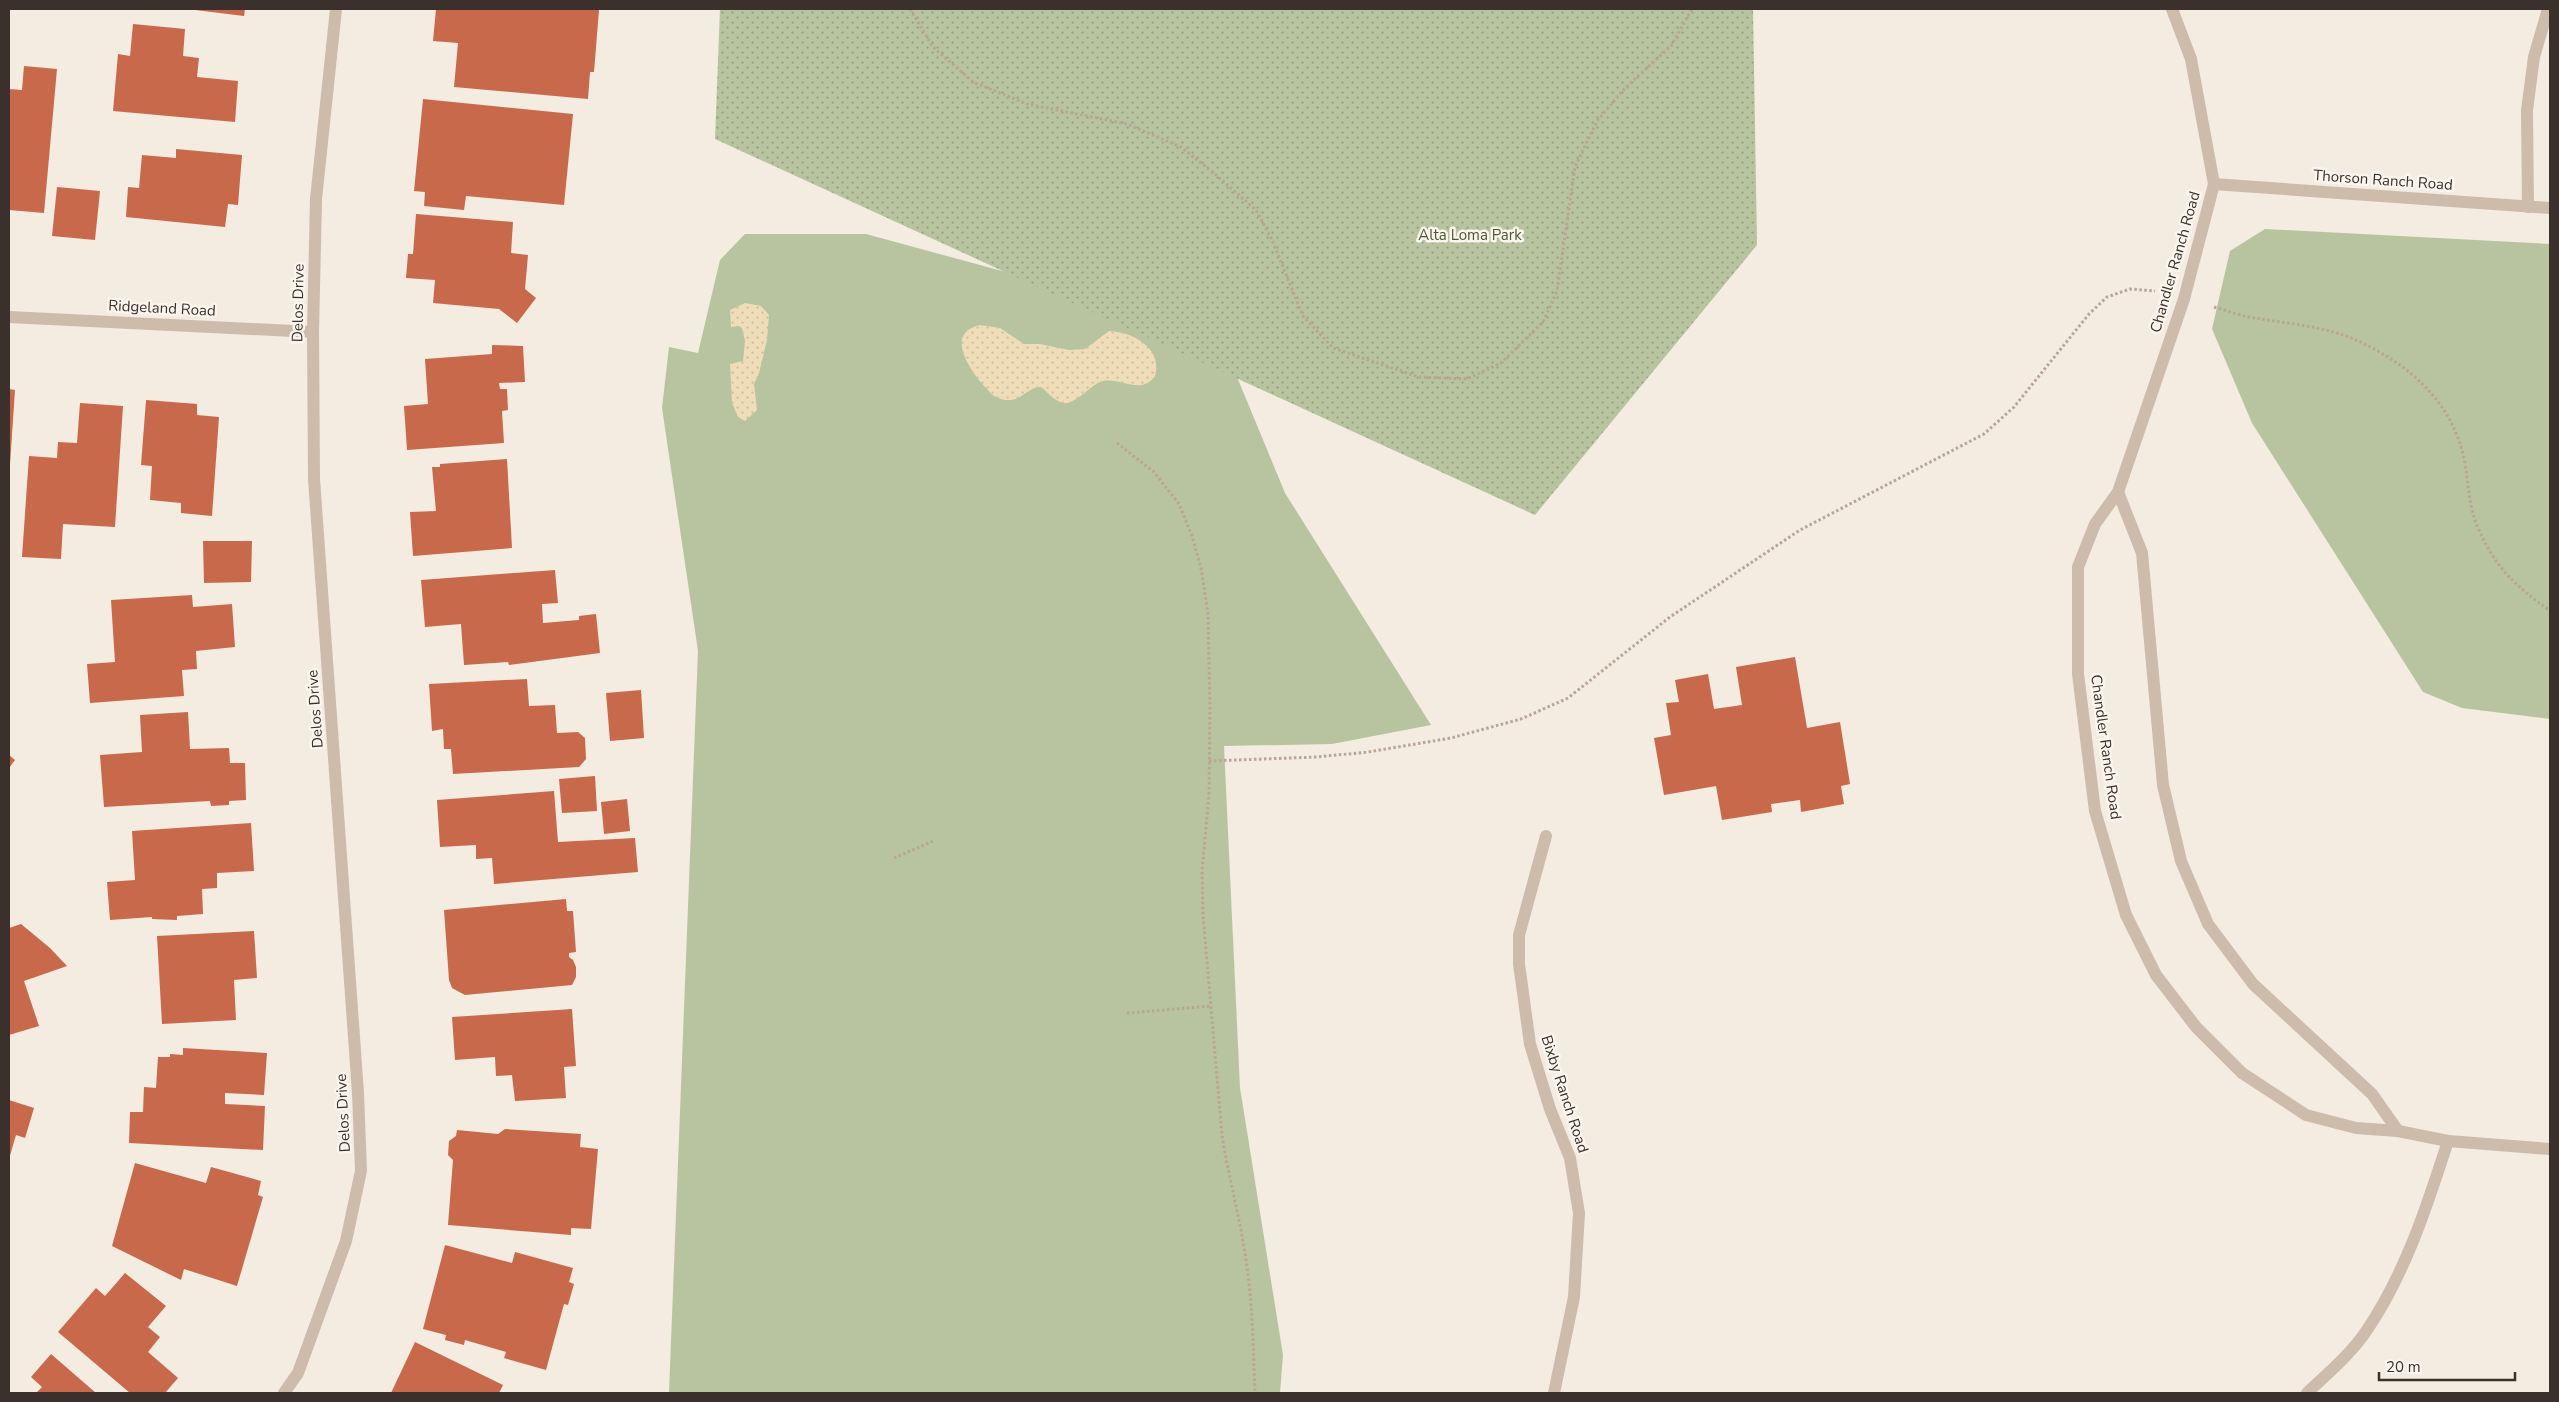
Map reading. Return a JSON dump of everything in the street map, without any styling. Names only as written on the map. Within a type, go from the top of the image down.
[{"type":"street","name":"Delos Drive","points":[[284,1393],[298,1373],[346,1241],[362,1171],[314,479],[313,332],[316,199],[336,9]]},
{"type":"street","name":"Chandler Ranch Road","points":[[2172,9],[2191,59],[2214,184],[2184,299],[2118,492],[2095,524],[2078,567],[2078,674],[2095,811],[2126,915],[2156,975],[2196,1027],[2242,1073],[2306,1115],[2356,1128],[2398,1131],[2448,1141],[2550,1149]]},
{"type":"street","points":[[2528,207],[2528,110],[2534,56],[2548,9]]},
{"type":"street","name":"Thorson Ranch Road","points":[[2214,184],[2550,208]]},
{"type":"street","name":"Ridgeland Road","points":[[9,317],[313,332]]},
{"type":"street","points":[[2118,492],[2142,553],[2163,785],[2181,861],[2208,924],[2253,984],[2338,1060],[2372,1094],[2398,1131]]},
{"type":"street","name":"Bixby Ranch Road","points":[[1546,836],[1519,935],[1519,964],[1530,1044],[1550,1109],[1570,1158],[1579,1213],[1574,1297],[1554,1393]]},
{"type":"street","points":[[2307,1393],[2340,1362],[2366,1331],[2388,1295],[2422,1220],[2448,1141]]},
{"type":"path","points":[[910,9],[933,48],[973,82],[1027,104],[1127,124],[1181,147],[1188,152],[1256,210],[1273,242],[1303,316],[1333,348],[1419,377],[1466,379],[1501,363],[1543,322],[1557,291],[1575,167],[1597,121],[1626,88],[1671,46],[1692,9]]},
{"type":"path","points":[[1209,761],[1316,757],[1368,752],[1451,738],[1522,719],[1568,698],[1670,617],[1800,530],[1947,456],[1984,434],[2014,407],[2088,314],[2107,297],[2130,289],[2148,289],[2253,318],[2322,329],[2349,337],[2393,360],[2424,386],[2446,411],[2458,434],[2472,512],[2490,552],[2502,572],[2525,593],[2550,611]]},
{"type":"path","points":[[1117,444],[1154,472],[1179,504],[1192,536],[1201,568],[1208,614],[1209,761],[1202,871],[1222,1135],[1238,1209],[1248,1269],[1255,1393]]},
{"type":"path","points":[[894,858],[933,841]]},
{"type":"path","points":[[1127,1013],[1211,1006]]},
{"type":"green space","name":"Alta Loma Park","points":[[720,9],[1753,9],[1757,245],[1535,515],[715,139]]},
{"type":"green space","points":[[2265,229],[2550,244],[2550,719],[2462,708],[2423,692],[2252,423],[2212,329],[2230,251]]},
{"type":"green space","points":[[745,234],[866,234],[1013,274],[1237,377],[1285,493],[1431,725],[1332,744],[1224,746],[1240,1088],[1283,1355],[1280,1393],[669,1393],[698,651],[662,408],[669,347],[698,353],[720,260]]},
{"type":"sand","points":[[745,303],[761,306],[769,315],[767,340],[759,373],[754,384],[757,410],[745,421],[738,417],[732,403],[730,364],[743,361],[745,341],[742,328],[739,326],[731,327],[730,310]]},
{"type":"sand","points":[[980,325],[1000,328],[1024,344],[1040,344],[1069,350],[1085,349],[1109,331],[1118,332],[1137,339],[1151,350],[1155,358],[1155,376],[1143,385],[1114,381],[1100,382],[1068,403],[1057,400],[1041,387],[1030,390],[1016,399],[1003,399],[993,395],[980,381],[964,354],[963,336],[969,329]]},
{"type":"building","points":[[187,9],[245,9],[244,16]]},
{"type":"building","points":[[436,9],[599,10],[594,72],[590,72],[588,99],[454,87],[458,43],[433,41]]},
{"type":"building","points":[[133,24],[185,29],[183,56],[199,58],[197,77],[238,81],[235,122],[113,111],[118,54],[130,56]]},
{"type":"building","points":[[24,66],[57,69],[44,213],[9,210],[9,89],[22,90]]},
{"type":"building","points":[[423,99],[573,114],[564,205],[466,196],[464,210],[424,206],[425,192],[414,191]]},
{"type":"building","points":[[176,149],[242,155],[238,205],[228,204],[225,227],[126,217],[128,187],[139,188],[142,155],[176,158]]},
{"type":"building","points":[[57,187],[100,191],[95,240],[52,236]]},
{"type":"building","points":[[416,214],[513,222],[511,253],[528,255],[525,289],[536,298],[517,323],[499,309],[433,303],[435,280],[406,278],[408,254],[413,254]]},
{"type":"building","points":[[492,345],[523,346],[525,382],[499,383],[500,389],[507,389],[508,410],[502,411],[504,443],[407,450],[404,406],[428,404],[425,359],[492,354]]},
{"type":"building","points":[[9,389],[15,390],[10,465],[9,465]]},
{"type":"building","points":[[146,400],[197,404],[197,415],[219,417],[212,516],[181,513],[181,503],[150,500],[152,466],[141,465]]},
{"type":"building","points":[[80,403],[123,406],[115,527],[63,524],[61,559],[22,557],[29,456],[57,458],[58,442],[77,443]]},
{"type":"building","points":[[507,459],[512,548],[413,556],[410,512],[436,511],[432,467],[440,467],[440,464]]},
{"type":"building","points":[[203,541],[252,541],[251,582],[204,583]]},
{"type":"building","points":[[555,570],[558,603],[542,604],[543,623],[579,620],[579,616],[596,614],[600,653],[509,665],[508,662],[464,665],[461,624],[425,627],[421,580]]},
{"type":"building","points":[[192,595],[193,607],[232,604],[235,647],[196,651],[197,669],[182,670],[184,696],[90,703],[87,664],[115,662],[111,600]]},
{"type":"building","points":[[1795,657],[1807,728],[1840,722],[1850,784],[1841,786],[1844,804],[1801,812],[1800,800],[1771,804],[1772,812],[1722,820],[1716,786],[1664,795],[1654,738],[1671,735],[1666,703],[1679,702],[1675,680],[1708,674],[1714,709],[1742,705],[1736,667]]},
{"type":"building","points":[[527,679],[529,706],[555,705],[557,733],[578,732],[585,738],[586,759],[579,767],[453,774],[451,749],[444,749],[443,729],[432,731],[429,684]]},
{"type":"building","points":[[641,690],[644,738],[610,741],[606,693]]},
{"type":"building","points":[[188,712],[190,749],[229,748],[230,763],[245,763],[246,800],[229,801],[229,805],[211,806],[210,801],[104,807],[100,755],[142,752],[140,715]]},
{"type":"building","points":[[9,755],[15,760],[9,768]]},
{"type":"building","points":[[595,776],[597,811],[562,813],[559,779]]},
{"type":"building","points":[[554,791],[558,842],[635,838],[638,872],[494,884],[492,858],[476,859],[476,845],[440,847],[437,800]]},
{"type":"building","points":[[627,799],[630,831],[604,834],[601,802]]},
{"type":"building","points":[[251,823],[254,871],[217,873],[217,888],[202,889],[203,914],[177,916],[177,920],[152,919],[152,917],[110,920],[107,882],[135,880],[132,831]]},
{"type":"building","points":[[566,899],[567,911],[573,911],[576,952],[569,953],[569,957],[573,960],[576,967],[576,977],[572,985],[465,995],[452,988],[449,980],[444,910]]},
{"type":"building","points":[[21,924],[50,948],[67,966],[24,981],[39,1026],[9,1035],[9,928]]},
{"type":"building","points":[[254,931],[257,978],[234,980],[236,1020],[162,1024],[157,936]]},
{"type":"building","points":[[572,1009],[576,1066],[564,1067],[566,1098],[515,1101],[512,1075],[496,1076],[495,1057],[455,1060],[452,1017]]},
{"type":"building","points":[[183,1048],[267,1053],[264,1095],[225,1093],[225,1104],[265,1106],[263,1150],[129,1143],[130,1112],[143,1112],[144,1087],[156,1088],[158,1057],[170,1057],[170,1054],[183,1055]]},
{"type":"building","points":[[9,1100],[34,1108],[25,1138],[16,1135],[9,1159]]},
{"type":"building","points":[[505,1129],[581,1134],[580,1147],[598,1149],[591,1229],[571,1228],[571,1235],[448,1225],[453,1160],[448,1155],[449,1141],[456,1136],[457,1130],[498,1134]]},
{"type":"building","points":[[135,1163],[206,1183],[211,1167],[261,1181],[258,1195],[263,1197],[237,1286],[184,1269],[181,1280],[112,1246]]},
{"type":"building","points":[[445,1245],[512,1263],[515,1252],[573,1268],[569,1282],[574,1284],[568,1305],[564,1304],[546,1370],[504,1358],[506,1352],[465,1340],[464,1345],[445,1340],[446,1335],[423,1329]]},
{"type":"building","points":[[125,1273],[166,1306],[148,1327],[160,1337],[148,1352],[178,1378],[165,1393],[130,1393],[58,1332],[96,1288],[105,1296]]},
{"type":"building","points":[[415,1342],[503,1385],[499,1393],[391,1393]]},
{"type":"building","points":[[51,1354],[96,1393],[36,1393],[42,1387],[31,1377]]}]
